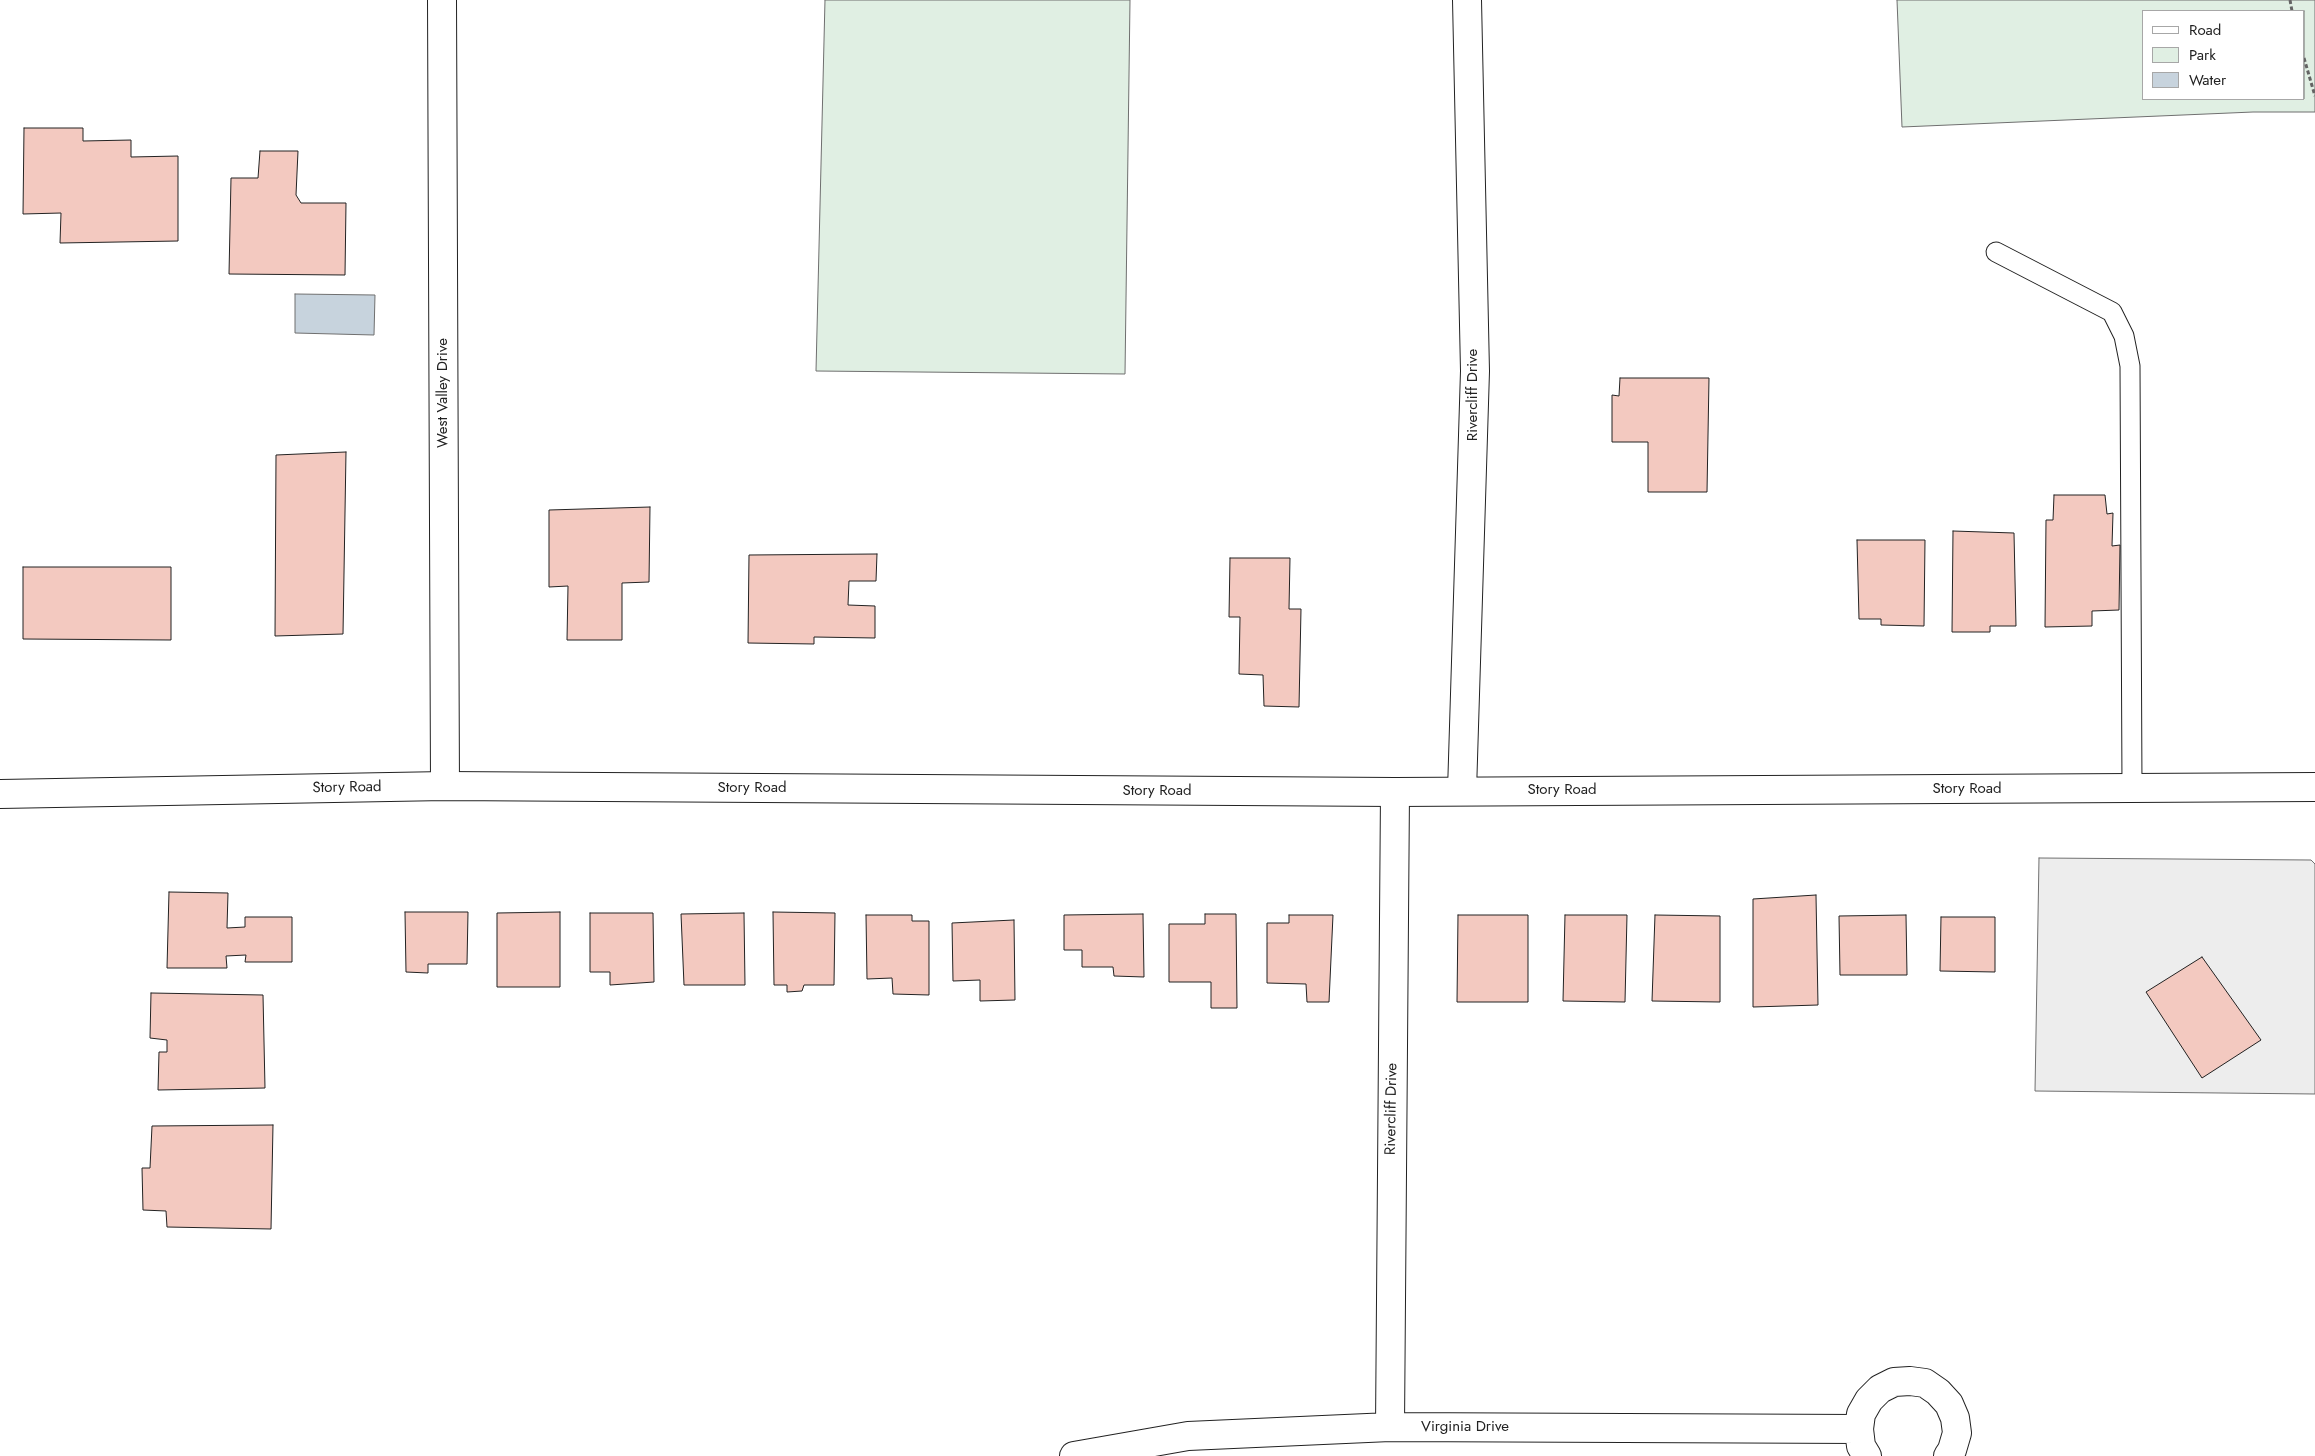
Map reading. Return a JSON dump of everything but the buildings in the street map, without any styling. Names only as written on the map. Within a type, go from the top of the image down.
[{"type":"street","name":"West Valley Drive","points":[[442,0],[445,786]]},
{"type":"street","name":"Rivercliff Drive","points":[[1462,791],[1462,742],[1472,524],[1475,371],[1466,0]]},
{"type":"street","name":"Story Road","points":[[0,794],[445,786],[1395,792],[2315,787]]},
{"type":"street","name":"Rivercliff Drive","points":[[1390,1426],[1395,792]]},
{"type":"street","points":[[1867,1456],[1861,1446],[1858,1429],[1861,1414],[1868,1400],[1880,1389],[1894,1382],[1910,1381],[1925,1384],[1938,1392],[1949,1404],[1955,1418],[1957,1434],[1948,1456]]},
{"type":"street","name":"Virginia Drive","points":[[1074,1456],[1188,1436],[1390,1426],[1858,1429]]},
{"type":"lane","points":[[1996,252],[2112,312],[2124,336],[2130,366],[2132,788]]},
{"type":"path","points":[[2305,61],[2315,96]]},
{"type":"green space","points":[[825,0],[1130,0],[1125,374],[816,371]]},
{"type":"green space","points":[[1897,0],[2315,0],[2315,112],[2253,112],[1902,127]]},
{"type":"shaded area","points":[[2039,858],[2311,860],[2315,864],[2315,1094],[2035,1091]]},
{"type":"water","points":[[295,294],[375,295],[374,335],[295,333]]}]
